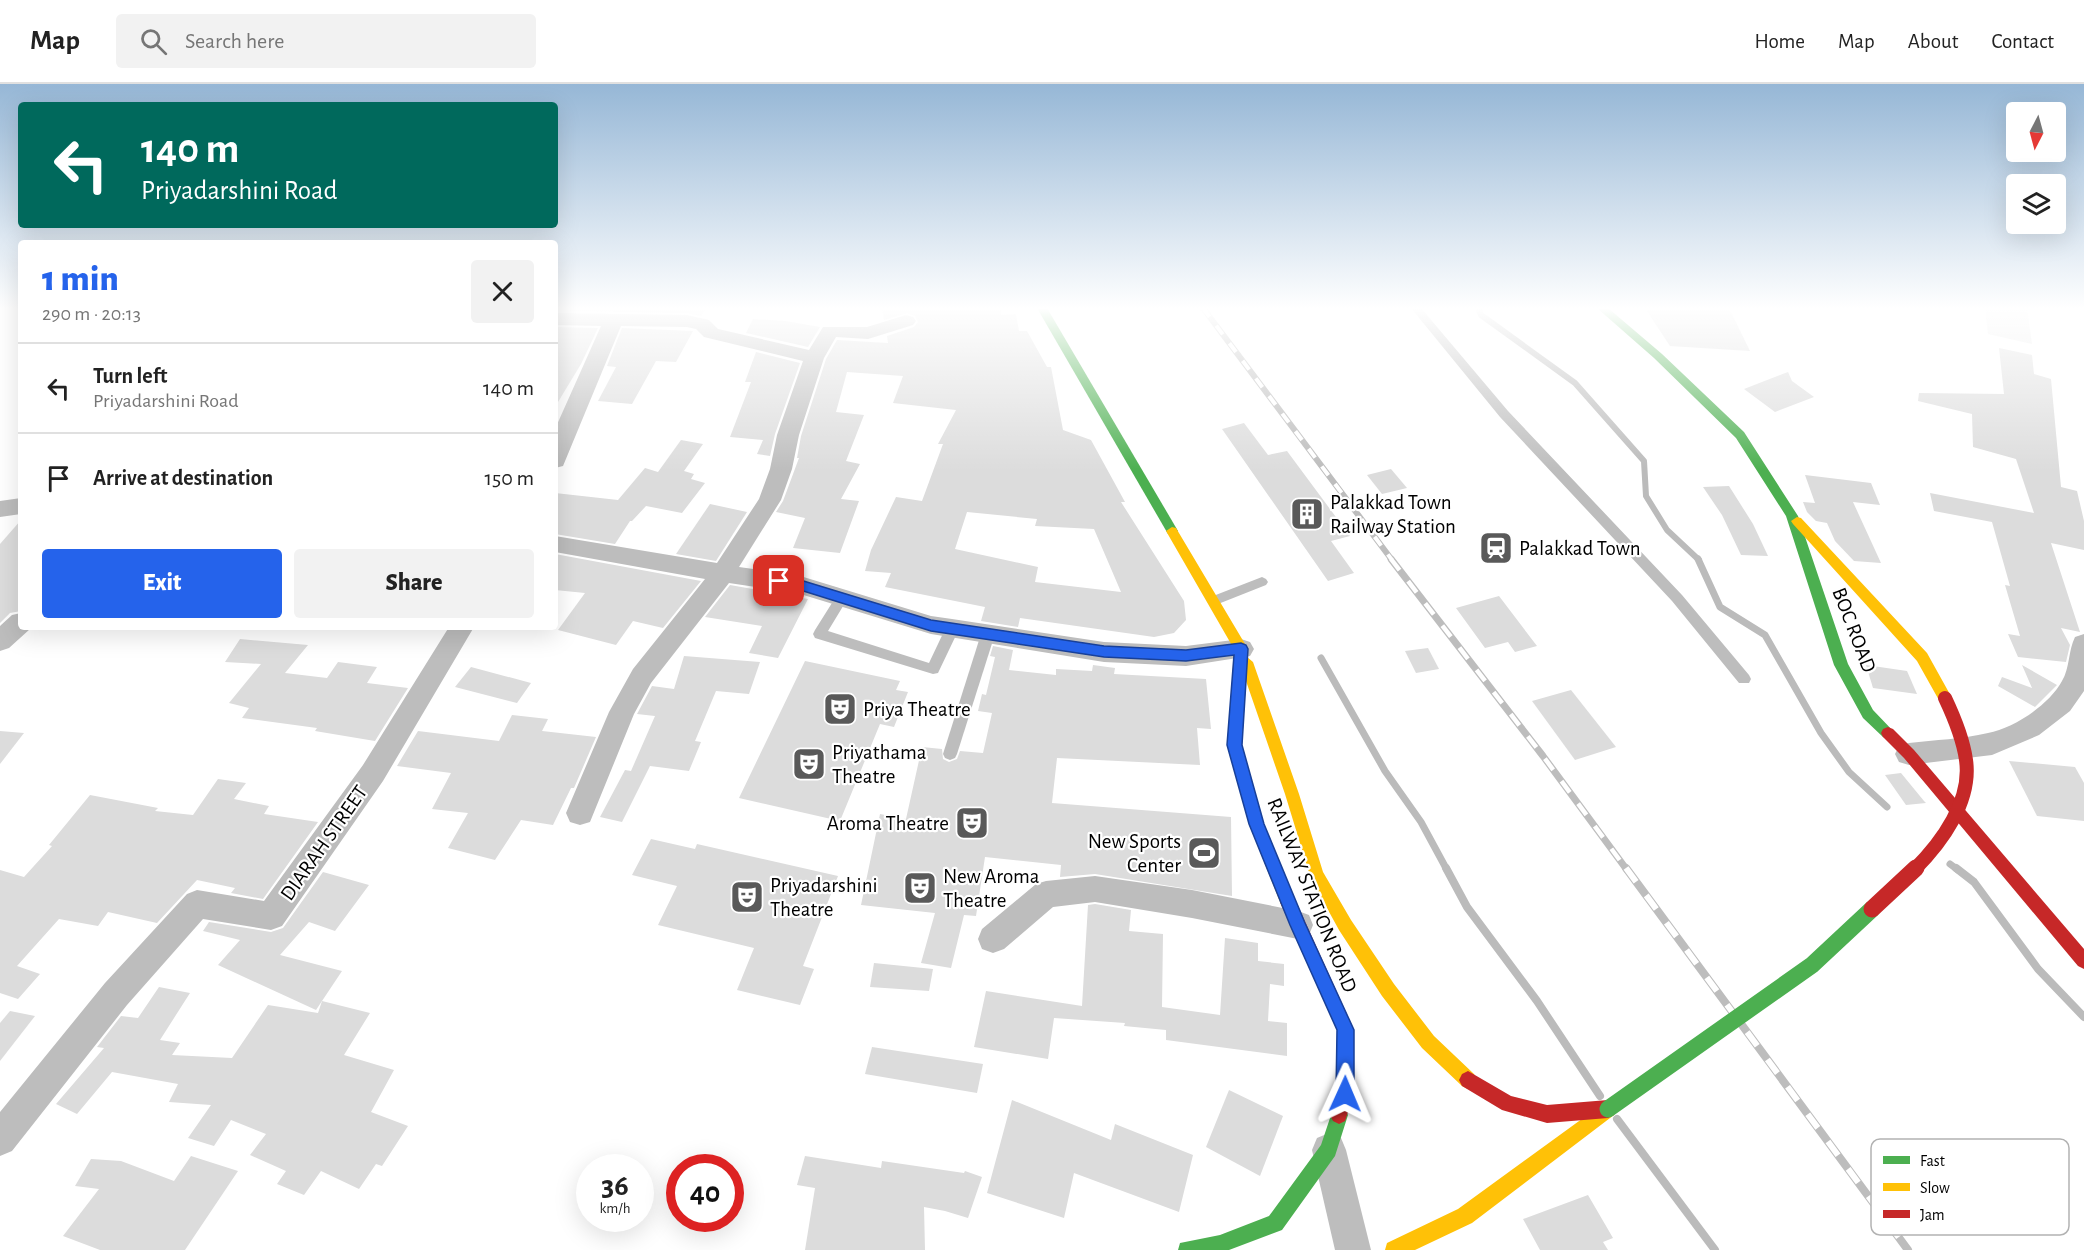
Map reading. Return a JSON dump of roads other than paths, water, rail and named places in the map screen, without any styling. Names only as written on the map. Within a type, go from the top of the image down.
[{"type":"main road","points":[[1074,362],[1241,649],[1292,794],[1316,874],[1345,926],[1388,990],[1428,1042],[1464,1078],[1508,1104],[1546,1114],[1608,1109]]},
{"type":"main road","name":"BOC ROAD","points":[[1664,362],[1740,435],[1792,516],[1841,665],[1868,714],[1909,754],[2084,960]]},
{"type":"main road","points":[[1394,1250],[1465,1216],[1608,1109],[1812,965],[1933,852],[1958,811],[1967,767],[1956,722],[1922,657],[1792,516]]},
{"type":"main road","name":"RAILWAY STATION ROAD","points":[[1187,1250],[1220,1244],[1275,1223],[1329,1150],[1345,1094],[1346,1030],[1298,925],[1256,824],[1234,745],[1241,649]]},
{"type":"street","points":[[558,451],[595,362]]},
{"type":"street","points":[[580,813],[622,712],[642,676],[723,573],[770,500],[781,469],[788,435],[813,362]]},
{"type":"street","points":[[0,509],[18,507]]},
{"type":"street","points":[[558,545],[797,584],[931,626],[1104,652],[1186,656],[1241,649]]},
{"type":"street","points":[[0,641],[18,625]]},
{"type":"street","name":"DIARAH STREET","points":[[4,1126],[116,994],[197,904],[272,916],[373,772],[460,630]]},
{"type":"street","points":[[1909,754],[1992,744],[2030,727],[2061,704],[2080,684],[2084,644]]},
{"type":"street","points":[[993,939],[1046,894],[1095,889],[1192,904],[1298,925]]},
{"type":"street","points":[[1329,1150],[1353,1250]]},
{"type":"lane","points":[[1461,362],[1504,414],[1677,598],[1744,680]]},
{"type":"lane","points":[[1213,601],[1262,582]]},
{"type":"lane","points":[[842,598],[820,634],[933,669],[952,629]]},
{"type":"lane","points":[[950,754],[988,634]]},
{"type":"waterway","points":[[1547,362],[1575,383],[1644,461],[1646,496],[1667,530],[1698,559]]},
{"type":"waterway","points":[[1698,559],[1720,607],[1765,635],[1821,733],[1849,772],[1887,807]]},
{"type":"waterway","points":[[1321,658],[1385,771],[1421,822],[1447,870]]},
{"type":"waterway","points":[[1950,864],[1958,870]]},
{"type":"waterway","points":[[1446,868],[1467,907],[1537,1001],[1600,1096]]},
{"type":"waterway","points":[[1956,868],[1974,882],[2038,969],[2084,1017]]},
{"type":"waterway","points":[[1617,1119],[1715,1250]]},
{"type":"railway","points":[[1244,362],[1392,560]]},
{"type":"railway","points":[[1391,559],[1543,756],[1627,870]]},
{"type":"railway","points":[[1626,868],[1871,1200]]},
{"type":"railway","points":[[1897,1235],[1908,1250]]},
{"type":"place","name":"Palakkad Town Railway Station","points":[[1307,514]]},
{"type":"place","name":"Palakkad Town","points":[[1496,548]]},
{"type":"place","name":"Priya Theatre","points":[[840,709]]},
{"type":"place","name":"Priyathama Theatre","points":[[809,764]]},
{"type":"place","name":"Aroma Theatre","points":[[972,823]]},
{"type":"place","name":"New Sports Center","points":[[1204,853]]},
{"type":"place","name":"New Aroma Theatre","points":[[920,888]]},
{"type":"place","name":"Priyadarshini Theatre","points":[[747,897]]}]
